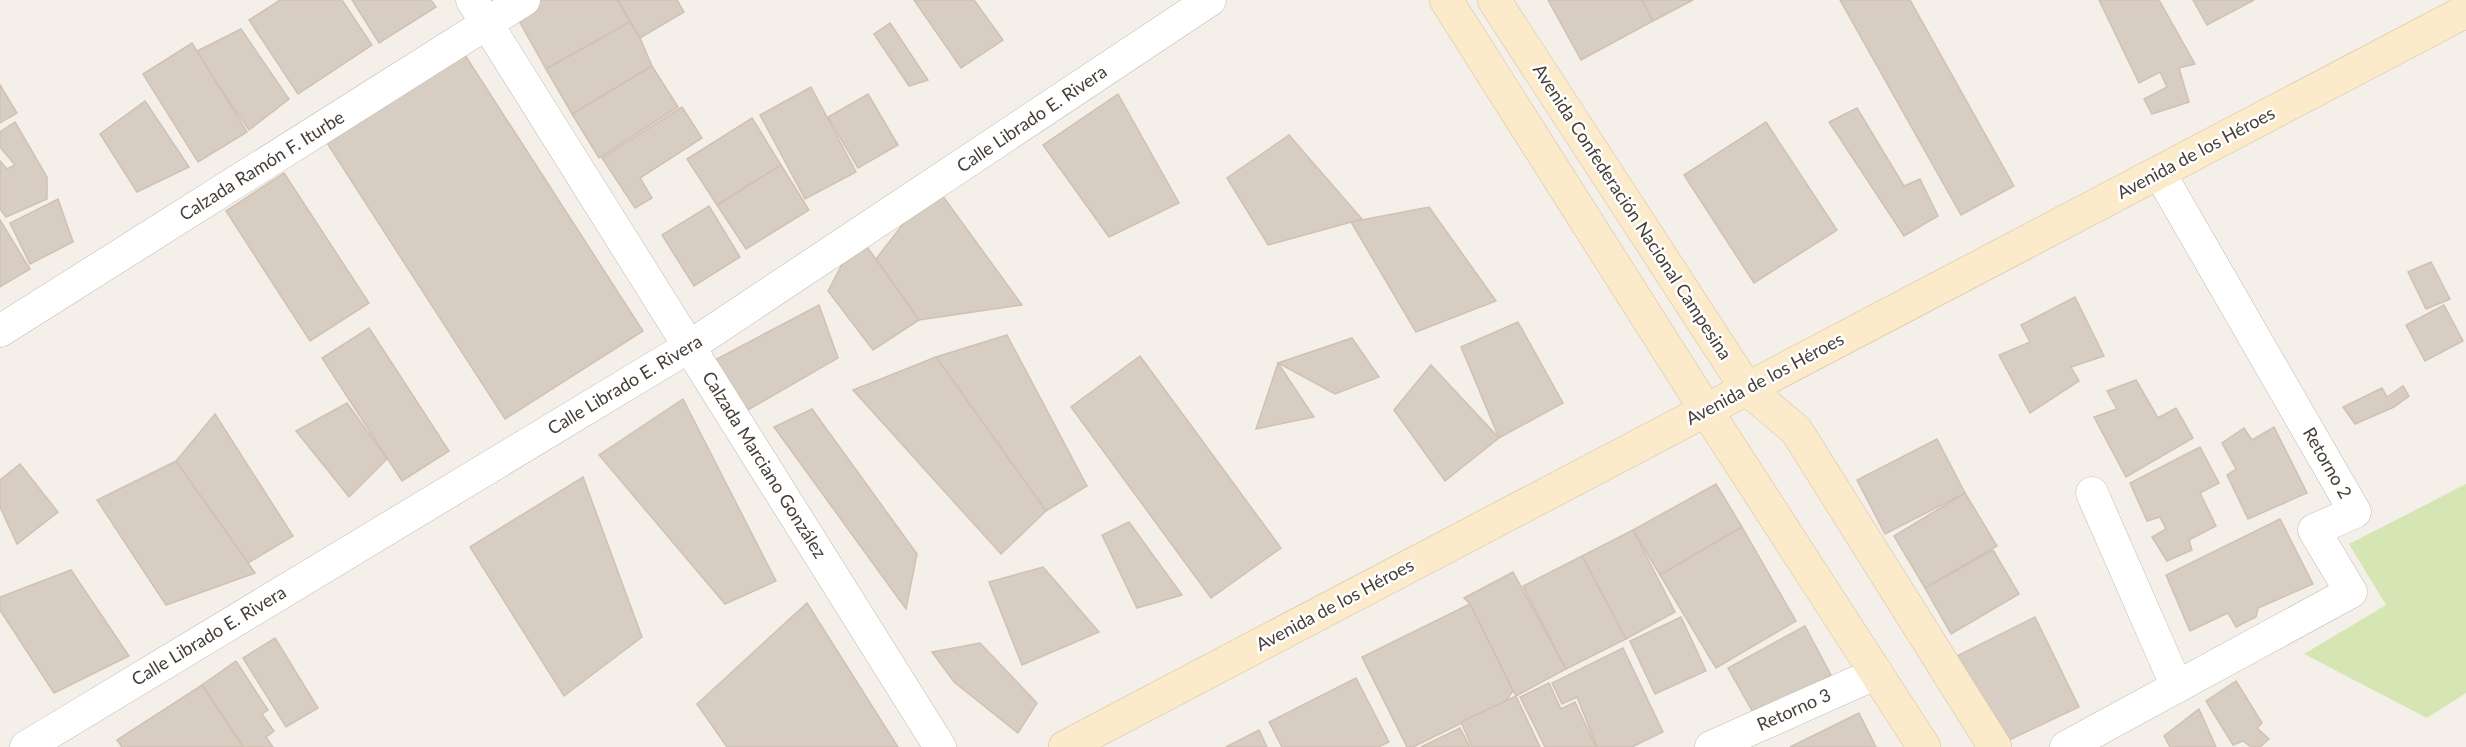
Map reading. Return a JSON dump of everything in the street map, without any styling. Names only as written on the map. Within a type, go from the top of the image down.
[{"type":"street","name":"Calzada Ramón F. Iturbe","points":[[0,331],[480,12],[524,0]]},
{"type":"street","name":"Calle Librado E. Rivera","points":[[26,747],[690,346],[1210,0]]},
{"type":"street","points":[[1446,0],[1924,747]]},
{"type":"street","name":"Avenida Confederación Nacional Campesina","points":[[1494,0],[1747,389],[1796,430],[1995,747]]},
{"type":"street","name":"Avenida de los Héroes","points":[[1065,747],[2466,11]]},
{"type":"street","name":"Calzada Marciano González","points":[[480,12],[940,747]]},
{"type":"street","points":[[1480,53],[1515,33]]},
{"type":"street","name":"Retorno 2","points":[[2066,747],[2351,591],[2314,530],[2355,512],[2159,172]]},
{"type":"street","points":[[2092,493],[2177,687]]},
{"type":"street","name":"Retorno 3","points":[[1711,747],[1877,673]]},
{"type":"green space","points":[[2466,484],[2466,693],[2427,718],[2304,654],[2386,605],[2349,544]]},
{"type":"building","points":[[280,0],[342,0],[372,45],[298,94],[249,20]]},
{"type":"building","points":[[352,0],[431,0],[436,7],[379,43]]},
{"type":"building","points":[[532,0],[617,0],[630,22],[546,69],[513,10]]},
{"type":"building","points":[[618,0],[677,0],[684,12],[640,38]]},
{"type":"building","points":[[914,0],[974,0],[1003,40],[961,68]]},
{"type":"building","points":[[1548,0],[1642,0],[1653,21],[1581,60]]},
{"type":"building","points":[[1642,0],[1693,0],[1653,21]]},
{"type":"building","points":[[1840,0],[1910,0],[2014,186],[1961,215]]},
{"type":"building","points":[[2099,0],[2159,0],[2195,64],[2179,68],[2189,102],[2152,114],[2144,99],[2167,87],[2160,72],[2139,83]]},
{"type":"building","points":[[2193,0],[2254,0],[2207,25]]},
{"type":"building","points":[[630,22],[652,66],[572,114],[546,69]]},
{"type":"building","points":[[890,23],[928,80],[909,86],[874,34]]},
{"type":"building","points":[[241,29],[289,99],[249,130],[195,52]]},
{"type":"building","points":[[192,43],[247,132],[198,162],[143,74]]},
{"type":"building","points":[[463,52],[643,331],[505,419],[325,140]]},
{"type":"building","points":[[652,66],[678,107],[599,158],[572,114]]},
{"type":"building","points":[[0,85],[17,113],[0,123]]},
{"type":"building","points":[[811,87],[856,172],[805,199],[760,115]]},
{"type":"building","points":[[868,94],[898,145],[858,168],[828,117]]},
{"type":"building","points":[[1118,94],[1179,203],[1109,237],[1043,145]]},
{"type":"building","points":[[145,101],[189,167],[137,192],[100,134]]},
{"type":"building","points":[[682,107],[702,138],[640,178],[652,198],[635,208],[602,158]]},
{"type":"building","points":[[1857,108],[1904,186],[1920,179],[1938,216],[1904,236],[1829,122]]},
{"type":"building","points":[[752,118],[781,165],[717,205],[687,159]]},
{"type":"building","points":[[15,122],[47,177],[47,199],[6,217],[0,209],[0,161],[7,169],[15,165],[0,147],[0,132]]},
{"type":"building","points":[[1766,122],[1837,230],[1754,283],[1684,175]]},
{"type":"building","points":[[1289,135],[1362,219],[1268,245],[1227,178]]},
{"type":"building","points":[[781,165],[809,210],[746,249],[717,205]]},
{"type":"building","points":[[284,173],[369,303],[310,341],[226,211]]},
{"type":"building","points":[[934,184],[1022,305],[919,320],[876,259]]},
{"type":"building","points":[[58,199],[73,242],[30,264],[10,223]]},
{"type":"building","points":[[709,206],[740,257],[694,286],[662,235]]},
{"type":"building","points":[[1429,207],[1496,301],[1416,332],[1351,222]]},
{"type":"building","points":[[0,220],[30,269],[0,287]]},
{"type":"building","points":[[858,234],[919,320],[873,350],[828,291]]},
{"type":"building","points":[[2431,262],[2450,299],[2426,309],[2408,272]]},
{"type":"building","points":[[2075,297],[2104,356],[2071,367],[2079,381],[2030,413],[1999,355],[2030,342],[2021,325]]},
{"type":"building","points":[[819,305],[838,358],[746,411],[713,361]]},
{"type":"building","points":[[2444,305],[2463,341],[2425,361],[2406,325]]},
{"type":"building","points":[[1518,322],[1563,403],[1499,438],[1461,347]]},
{"type":"building","points":[[369,328],[449,451],[402,481],[322,358]]},
{"type":"building","points":[[1007,335],[1087,486],[1046,511],[936,357]]},
{"type":"building","points":[[1352,338],[1379,377],[1335,394],[1278,363]]},
{"type":"building","points":[[1140,356],[1281,548],[1211,598],[1071,407]]},
{"type":"building","points":[[936,357],[1046,511],[1001,554],[853,390]]},
{"type":"building","points":[[1278,363],[1314,417],[1256,429]]},
{"type":"building","points":[[1431,365],[1499,438],[1445,481],[1394,410]]},
{"type":"building","points":[[2136,380],[2158,418],[2176,408],[2193,438],[2126,477],[2094,417],[2117,409],[2107,391]]},
{"type":"building","points":[[2403,386],[2409,396],[2394,407],[2355,424],[2343,407],[2382,388],[2387,397]]},
{"type":"building","points":[[683,399],[776,581],[725,604],[599,455]]},
{"type":"building","points":[[347,403],[387,459],[349,497],[296,431]]},
{"type":"building","points":[[812,409],[917,554],[906,609],[774,427]]},
{"type":"building","points":[[215,414],[293,536],[248,563],[176,461]]},
{"type":"building","points":[[2274,427],[2307,493],[2248,519],[2227,475],[2236,469],[2222,443],[2244,428],[2252,440]]},
{"type":"building","points":[[1937,439],[1965,493],[1885,534],[1857,480]]},
{"type":"building","points":[[2200,447],[2219,483],[2200,493],[2216,526],[2189,540],[2192,550],[2167,561],[2152,537],[2166,529],[2160,517],[2147,521],[2130,483]]},
{"type":"building","points":[[176,461],[255,573],[166,605],[97,500]]},
{"type":"building","points":[[20,464],[58,512],[17,544],[0,507],[0,480]]},
{"type":"building","points":[[583,477],[642,637],[564,696],[470,547]]},
{"type":"building","points":[[1716,484],[1742,527],[1660,575],[1633,530]]},
{"type":"building","points":[[1965,493],[1997,546],[1925,588],[1894,536]]},
{"type":"building","points":[[2280,519],[2313,584],[2258,608],[2256,617],[2236,627],[2228,613],[2190,631],[2166,575]]},
{"type":"building","points":[[1129,522],[1182,595],[1137,608],[1102,535]]},
{"type":"building","points":[[1742,527],[1796,621],[1716,668],[1660,575]]},
{"type":"building","points":[[1633,530],[1675,612],[1626,639],[1582,556]]},
{"type":"building","points":[[1993,550],[2019,594],[1951,634],[1925,588]]},
{"type":"building","points":[[1582,556],[1626,639],[1566,669],[1523,586]]},
{"type":"building","points":[[1043,567],[1099,632],[1022,665],[989,582]]},
{"type":"building","points":[[71,570],[129,656],[54,693],[0,610],[0,597]]},
{"type":"building","points":[[1513,572],[1566,669],[1516,696],[1470,604],[1464,598]]},
{"type":"building","points":[[807,603],[898,747],[727,747],[697,704]]},
{"type":"building","points":[[1470,604],[1513,691],[1505,702],[1413,747],[1407,747],[1362,657]]},
{"type":"building","points":[[1681,617],[1706,671],[1655,694],[1630,641]]},
{"type":"building","points":[[2035,617],[2079,707],[2005,742],[1951,659]]},
{"type":"building","points":[[1805,626],[1831,675],[1755,716],[1728,668]]},
{"type":"building","points":[[275,638],[318,708],[286,727],[243,658]]},
{"type":"building","points":[[980,643],[1037,703],[1018,733],[954,682],[932,652]]},
{"type":"building","points":[[1623,648],[1663,732],[1632,747],[1597,747],[1577,697],[1562,704],[1552,683]]},
{"type":"building","points":[[236,661],[268,710],[262,714],[274,731],[266,737],[273,747],[243,747],[202,685]]},
{"type":"building","points":[[1356,678],[1389,742],[1378,747],[1282,747],[1269,722]]},
{"type":"building","points":[[2236,681],[2262,723],[2257,728],[2269,739],[2260,747],[2251,747],[2243,741],[2233,745],[2206,701]]},
{"type":"building","points":[[1549,683],[1561,709],[1575,702],[1596,747],[1545,747],[1520,697]]},
{"type":"building","points":[[202,685],[243,747],[122,747],[117,740]]},
{"type":"building","points":[[1516,696],[1540,747],[1472,747],[1461,722]]},
{"type":"building","points":[[2199,709],[2216,747],[2170,747],[2164,736]]},
{"type":"building","points":[[1859,713],[1876,747],[1790,747]]},
{"type":"building","points":[[1460,728],[1470,747],[1421,747]]},
{"type":"building","points":[[1259,730],[1267,747],[1226,747]]}]
